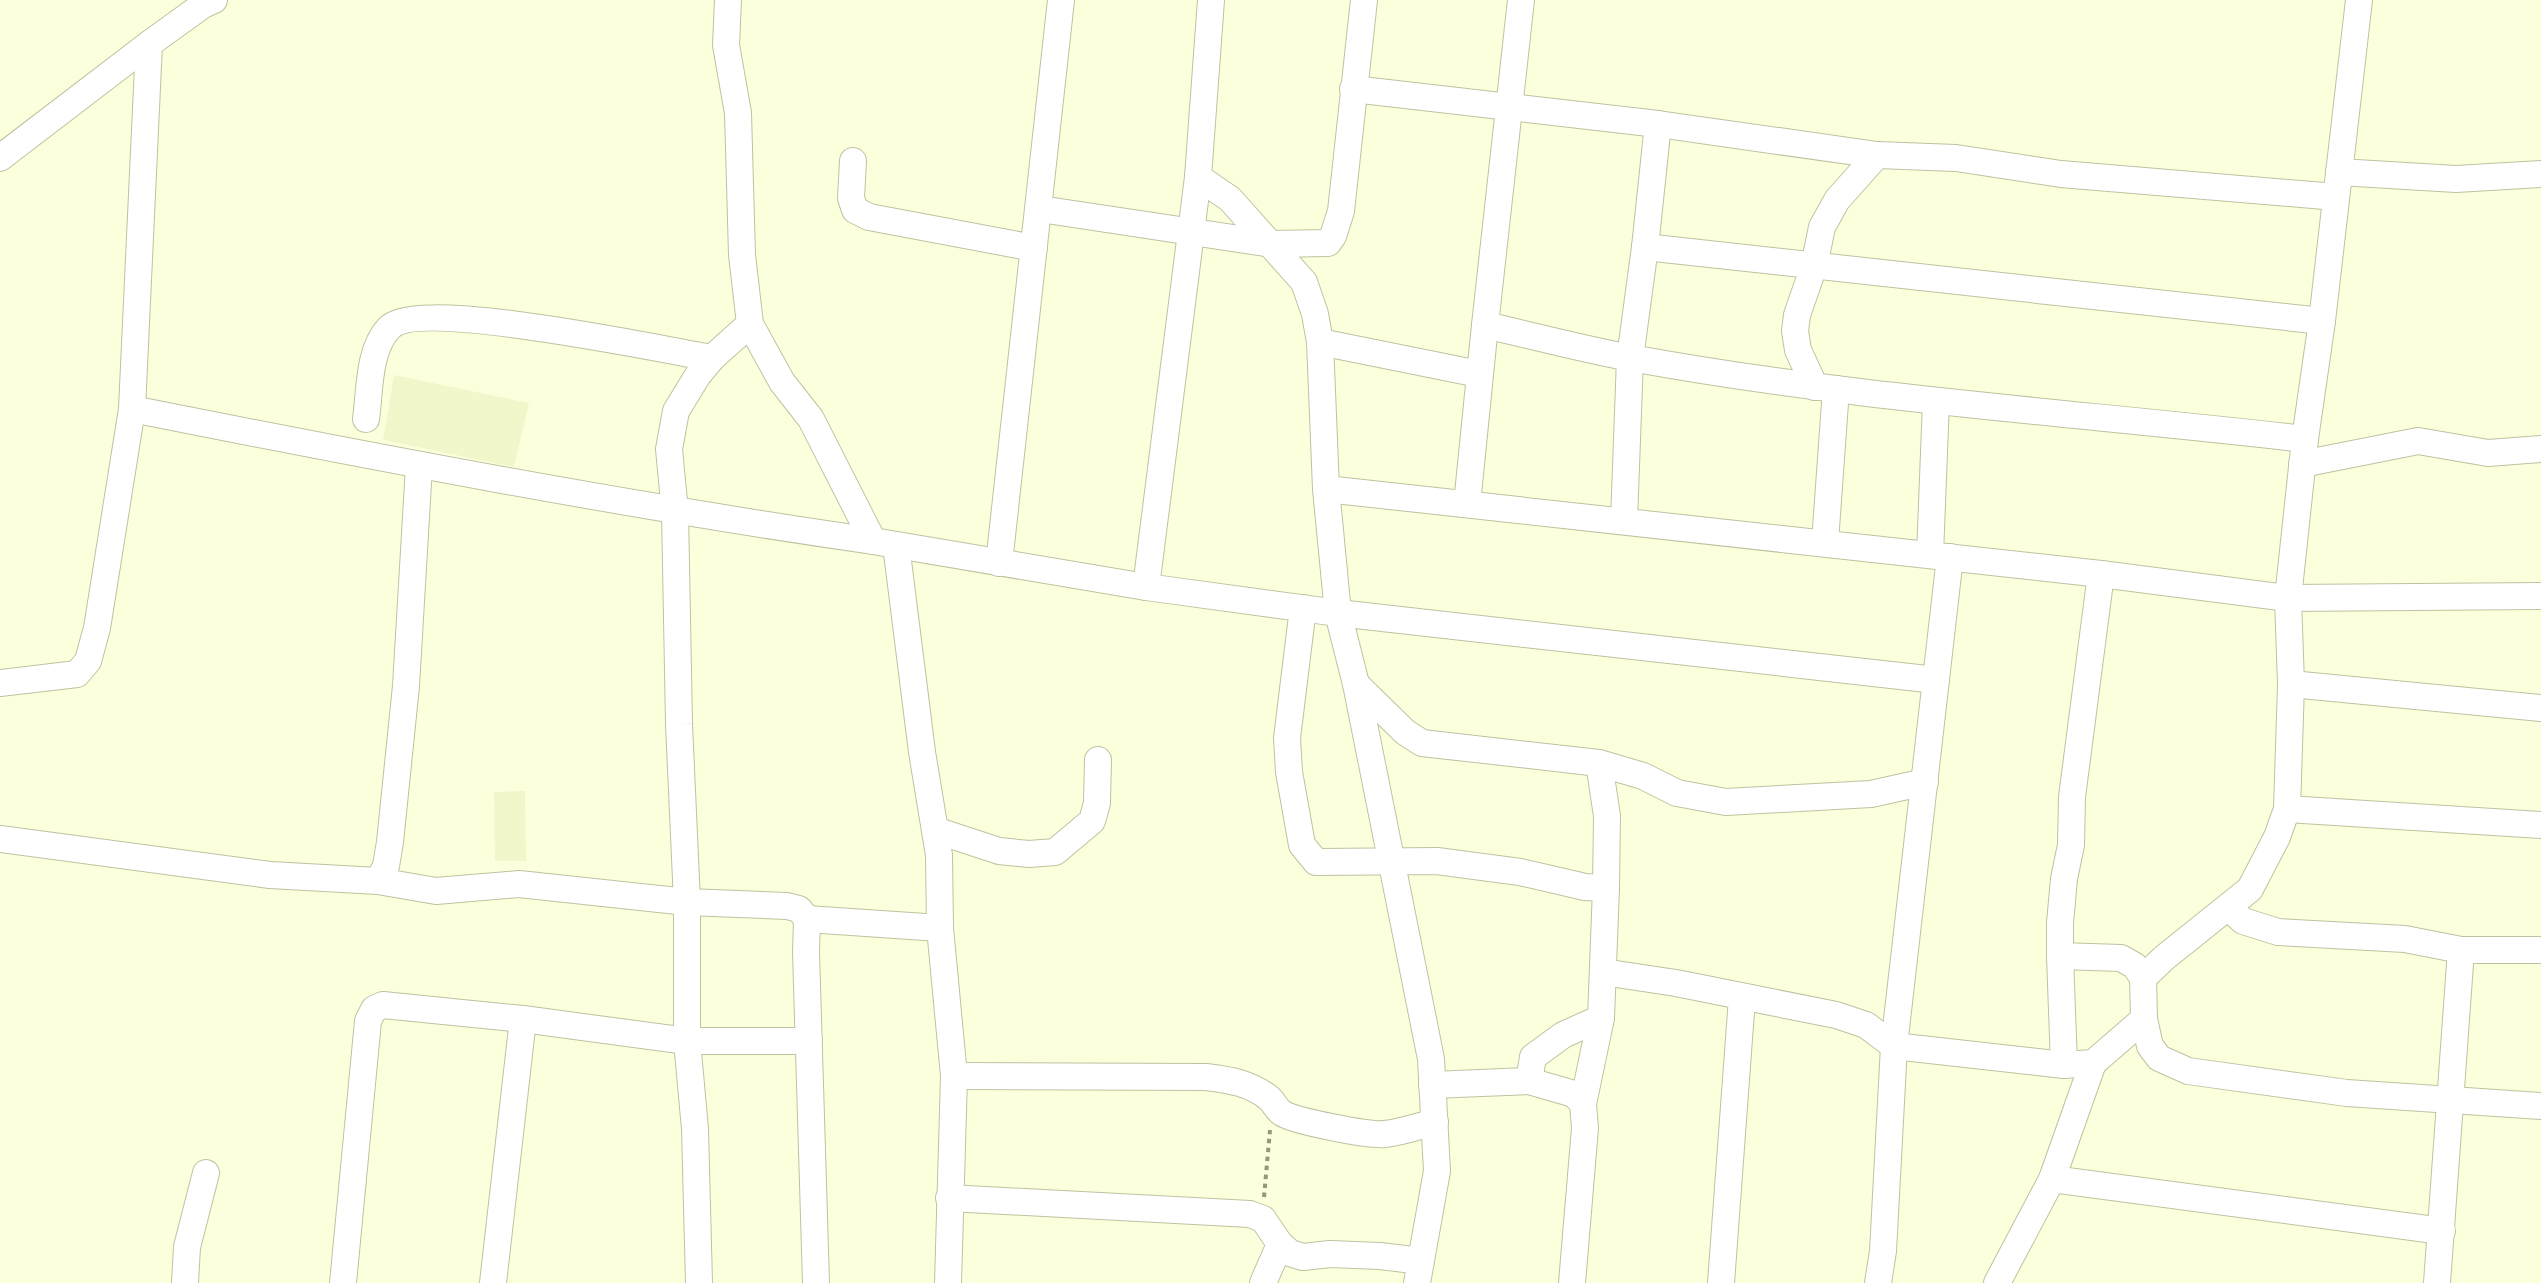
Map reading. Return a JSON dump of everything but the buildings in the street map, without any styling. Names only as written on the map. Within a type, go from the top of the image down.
[{"type":"street","points":[[0,158],[149,44],[203,5],[214,0]]},
{"type":"street","points":[[728,0],[726,45],[738,113],[742,255],[750,324],[782,382],[811,419],[884,543],[922,752],[939,855],[940,928],[954,1076],[948,1283]]},
{"type":"street","points":[[999,563],[1040,209],[1061,0]]},
{"type":"street","points":[[1146,587],[1198,177],[1210,0]]},
{"type":"street","points":[[1040,209],[1272,244],[1328,243],[1333,236],[1341,211],[1364,0]]},
{"type":"street","points":[[1467,504],[1479,374],[1511,109],[1521,0]]},
{"type":"street","points":[[2143,978],[2164,958],[2250,889],[2277,837],[2288,809],[2291,684],[2288,598],[2359,0]]},
{"type":"street","points":[[0,683],[77,674],[88,661],[97,628],[132,409],[149,44]]},
{"type":"street","points":[[1353,89],[1511,109],[1658,124],[1877,155],[1956,158],[2061,174],[2336,197]]},
{"type":"street","points":[[1624,521],[1630,358],[1658,124]]},
{"type":"street","points":[[1825,542],[1826,388],[1798,350],[1795,331],[1797,315],[1814,266],[1822,227],[1837,200],[1877,155]]},
{"type":"street","points":[[853,162],[851,198],[855,210],[869,217],[1034,248]]},
{"type":"street","points":[[2339,172],[2456,179],[2541,174]]},
{"type":"street","points":[[949,1198],[1250,1214],[1263,1219],[1280,1244],[1290,1253],[1303,1257],[1340,1254],[1419,1272],[1437,1172],[1431,1059],[1356,684],[1338,613],[1326,489],[1320,342],[1315,314],[1304,282],[1272,244],[1230,199],[1198,177]]},
{"type":"street","points":[[1645,247],[2322,321]]},
{"type":"street","points":[[366,419],[375,352],[389,326],[403,321],[457,317],[524,325],[712,358]]},
{"type":"street","points":[[699,1283],[695,1129],[687,1041],[687,902],[679,724],[675,512],[669,449],[676,411],[698,375],[712,358],[750,324]]},
{"type":"street","points":[[1485,325],[1630,358],[1826,388],[2304,452],[2418,441],[2488,453],[2541,449]]},
{"type":"street","points":[[1320,342],[1479,374]]},
{"type":"street","points":[[1878,1283],[1883,1251],[1894,1046],[1936,680],[1940,556],[1936,401]]},
{"type":"street","points":[[132,409],[419,466],[675,512],[884,543],[1146,587],[1338,613],[1936,680]]},
{"type":"street","points":[[378,881],[386,866],[390,842],[406,686],[419,466]]},
{"type":"street","points":[[1326,489],[1825,542],[2288,598],[2541,597]]},
{"type":"street","points":[[2064,1065],[2060,923],[2064,879],[2072,845],[2072,797],[2101,574]]},
{"type":"street","points":[[1303,608],[1287,738],[1289,772],[1302,845],[1316,862],[1437,861],[1520,872],[1585,887],[1606,888]]},
{"type":"street","points":[[1356,684],[1405,732],[1422,742],[1599,763],[1643,776],[1677,793],[1726,802],[1871,794],[1925,782]]},
{"type":"street","points":[[2291,684],[2541,708]]},
{"type":"street","points":[[934,830],[999,851],[1029,854],[1055,852],[1092,821],[1097,803],[1098,760]]},
{"type":"street","points":[[1572,1283],[1585,1128],[1583,1104],[1601,1018],[1607,816],[1599,763]]},
{"type":"street","points":[[2288,809],[2541,825]]},
{"type":"street","points":[[0,839],[270,875],[378,881],[436,891],[519,884],[687,902],[788,906],[799,909],[807,919],[806,952],[816,1283]]},
{"type":"street","points":[[2229,908],[2243,921],[2278,932],[2405,939],[2461,950],[2541,950]]},
{"type":"street","points":[[807,919],[940,928]]},
{"type":"street","points":[[2437,1283],[2461,950]]},
{"type":"street","points":[[2060,956],[2121,958],[2135,966],[2143,978],[2144,1019],[2150,1046],[2159,1058],[2188,1071],[2347,1093],[2541,1106]]},
{"type":"street","points":[[1603,972],[1676,983],[1836,1015],[1866,1025],[1894,1046],[2064,1065],[2093,1063]]},
{"type":"street","points":[[1721,1283],[1742,998]]},
{"type":"street","points":[[343,1283],[368,1021],[374,1009],[383,1005],[523,1019],[687,1041],[809,1041]]},
{"type":"street","points":[[1529,1082],[1533,1057],[1563,1035],[1601,1018]]},
{"type":"street","points":[[493,1283],[523,1019]]},
{"type":"street","points":[[1997,1283],[2052,1179],[2093,1063],[2144,1019]]},
{"type":"street","points":[[954,1076],[1206,1077],[1232,1080],[1254,1087],[1272,1101],[1281,1113],[1298,1120],[1351,1131],[1384,1134],[1435,1122]]},
{"type":"street","points":[[1432,1085],[1529,1082],[1574,1094],[1583,1104]]},
{"type":"street","points":[[185,1283],[187,1247],[206,1173]]},
{"type":"street","points":[[2052,1179],[2442,1231]]},
{"type":"street","points":[[1263,1283],[1280,1244]]},
{"type":"path","points":[[1263,1219],[1272,1101]]},
{"type":"shaded area","points":[[394,375],[529,403],[514,467],[383,440]]},
{"type":"shaded area","points":[[525,791],[526,861],[495,861],[494,792]]}]
